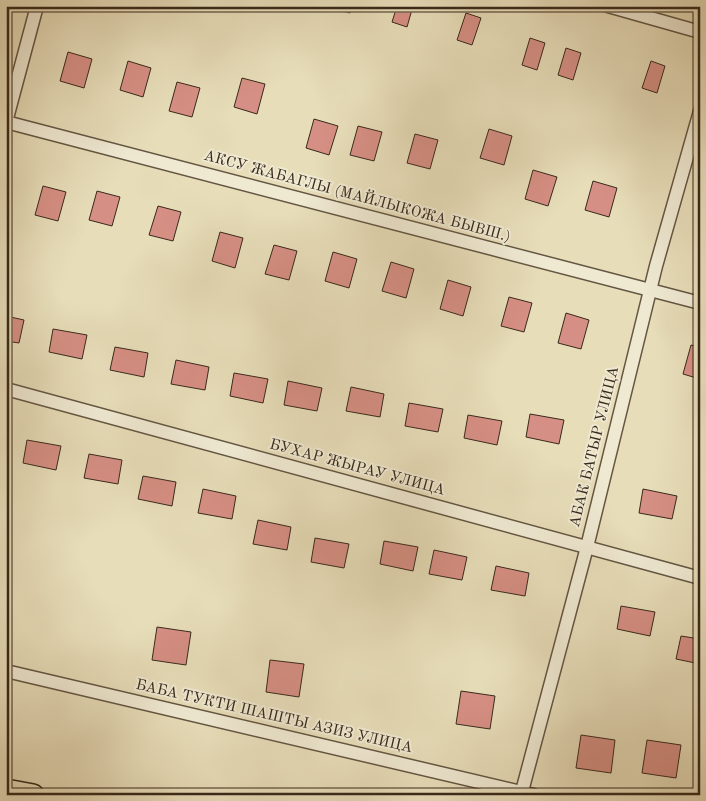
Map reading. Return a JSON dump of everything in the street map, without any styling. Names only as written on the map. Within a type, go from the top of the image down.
[{"type":"highway","points":[[6,790],[33,795]]},
{"type":"street","points":[[6,122],[37,6]]},
{"type":"street","points":[[608,6],[700,32]]},
{"type":"street","name":"АБАК БАТЫР УЛИЦА","points":[[526,794],[650,291],[700,111]]},
{"type":"street","name":"АКСУ ЖАБАГЛЫ (МАЙЛЫКОЖА БЫВШ.)","points":[[6,122],[700,303]]},
{"type":"street","name":"БУХАР ЖЫРАУ УЛИЦА","points":[[6,389],[700,578]]},
{"type":"street","name":"БАБА ТУКТИ ШАШТЫ АЗИЗ УЛИЦА","points":[[6,671],[526,794]]},
{"type":"building","points":[[336,6],[352,6],[350,13],[335,9]]},
{"type":"building","points":[[397,6],[413,6],[407,27],[392,22]]},
{"type":"building","points":[[466,13],[481,18],[472,45],[457,40]]},
{"type":"building","points":[[530,38],[545,43],[537,70],[522,65]]},
{"type":"building","points":[[566,48],[581,53],[573,80],[558,75]]},
{"type":"building","points":[[68,52],[92,59],[84,88],[60,81]]},
{"type":"building","points":[[128,61],[151,68],[143,97],[120,90]]},
{"type":"building","points":[[651,61],[665,66],[657,93],[642,88]]},
{"type":"building","points":[[242,78],[265,84],[257,114],[234,107]]},
{"type":"building","points":[[177,82],[200,88],[192,117],[169,111]]},
{"type":"building","points":[[314,119],[338,126],[329,155],[306,148]]},
{"type":"building","points":[[358,126],[382,132],[374,161],[350,155]]},
{"type":"building","points":[[489,129],[512,136],[504,165],[480,158]]},
{"type":"building","points":[[415,134],[438,140],[430,169],[407,163]]},
{"type":"building","points":[[533,170],[557,177],[548,206],[525,199]]},
{"type":"building","points":[[593,181],[617,188],[609,217],[585,210]]},
{"type":"building","points":[[43,186],[66,192],[58,221],[35,215]]},
{"type":"building","points":[[97,191],[120,197],[112,226],[89,220]]},
{"type":"building","points":[[158,206],[181,212],[173,241],[149,235]]},
{"type":"building","points":[[220,232],[243,238],[235,268],[212,261]]},
{"type":"building","points":[[274,245],[297,251],[289,280],[265,274]]},
{"type":"building","points":[[333,252],[357,259],[349,288],[325,281]]},
{"type":"building","points":[[391,262],[414,269],[406,298],[382,291]]},
{"type":"building","points":[[448,280],[471,287],[463,316],[440,309]]},
{"type":"building","points":[[509,297],[532,303],[524,332],[501,326]]},
{"type":"building","points":[[566,313],[589,320],[581,349],[558,343]]},
{"type":"building","points":[[6,316],[24,320],[19,343],[6,341]]},
{"type":"building","points":[[53,329],[87,335],[82,359],[49,352]]},
{"type":"building","points":[[691,345],[700,347],[700,379],[683,374]]},
{"type":"building","points":[[115,347],[148,353],[144,377],[110,370]]},
{"type":"building","points":[[176,360],[209,367],[205,390],[171,384]]},
{"type":"building","points":[[234,373],[268,379],[263,403],[230,396]]},
{"type":"building","points":[[288,381],[322,388],[317,411],[284,405]]},
{"type":"building","points":[[351,387],[384,394],[380,417],[346,411]]},
{"type":"building","points":[[409,403],[443,409],[438,432],[405,426]]},
{"type":"building","points":[[530,414],[564,420],[559,444],[526,437]]},
{"type":"building","points":[[468,415],[502,421],[497,445],[464,438]]},
{"type":"building","points":[[27,440],[61,446],[56,470],[23,463]]},
{"type":"building","points":[[89,454],[122,460],[118,484],[84,478]]},
{"type":"building","points":[[143,476],[176,482],[172,506],[138,499]]},
{"type":"building","points":[[203,489],[236,496],[232,519],[198,513]]},
{"type":"building","points":[[643,489],[677,496],[672,519],[639,513]]},
{"type":"building","points":[[258,520],[291,527],[287,550],[253,544]]},
{"type":"building","points":[[315,538],[349,544],[344,568],[311,562]]},
{"type":"building","points":[[384,541],[418,547],[413,571],[380,564]]},
{"type":"building","points":[[434,550],[467,557],[462,580],[429,574]]},
{"type":"building","points":[[496,566],[529,573],[525,596],[491,590]]},
{"type":"building","points":[[621,606],[655,612],[650,636],[617,629]]},
{"type":"building","points":[[157,627],[191,632],[186,665],[152,660]]},
{"type":"building","points":[[681,636],[700,639],[700,664],[676,659]]},
{"type":"building","points":[[270,660],[304,664],[299,697],[266,692]]},
{"type":"building","points":[[461,691],[495,696],[490,729],[456,724]]},
{"type":"building","points":[[581,735],[615,740],[611,773],[576,768]]},
{"type":"building","points":[[647,740],[681,745],[676,778],[642,773]]}]
